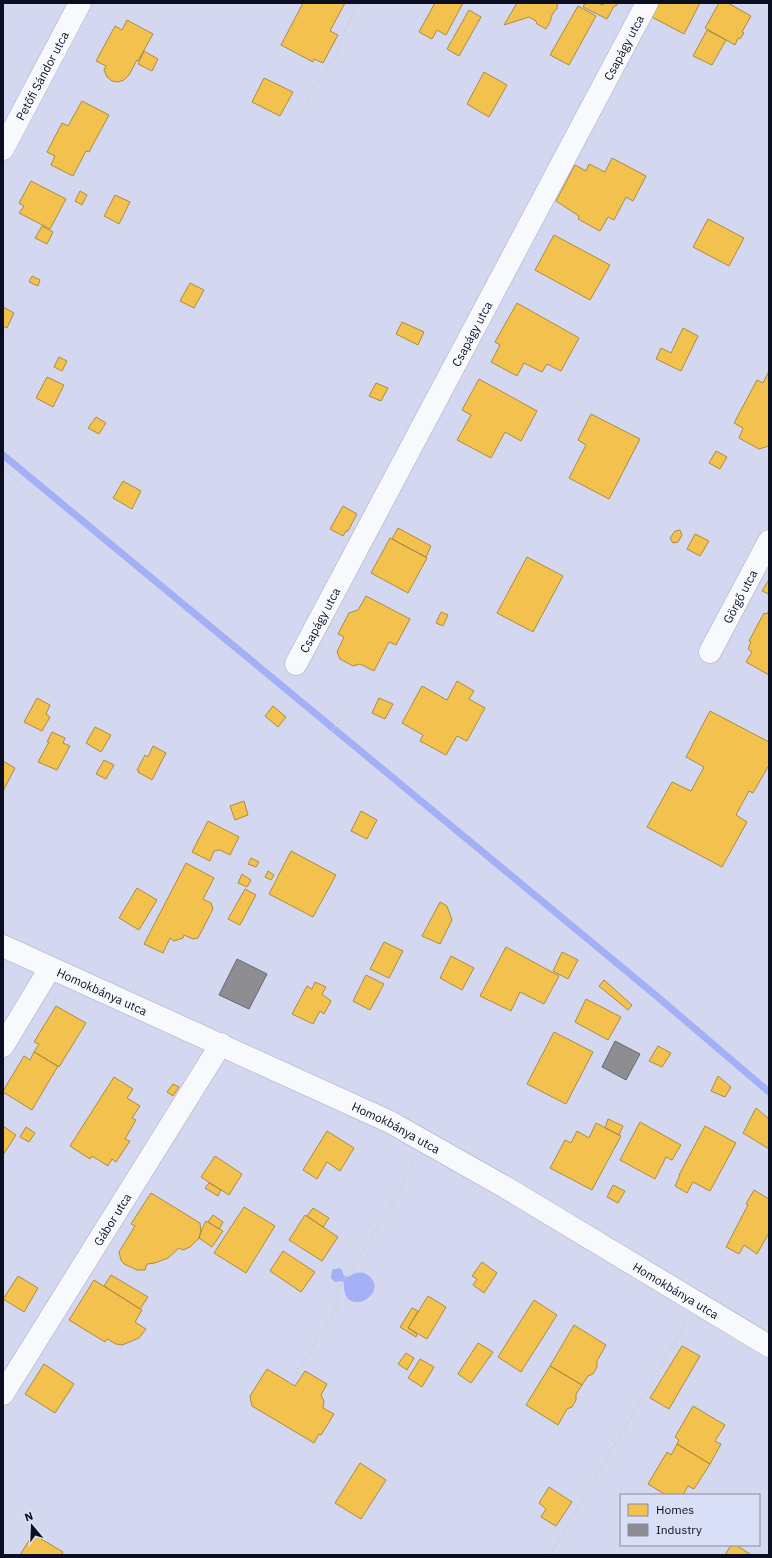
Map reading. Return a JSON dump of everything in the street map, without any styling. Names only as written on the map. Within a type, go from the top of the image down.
[{"type":"street","name":"Petőfi Sándor utca","points":[[3,149],[80,3]]},
{"type":"street","name":"Csapágy utca","points":[[296,664],[647,3]]},
{"type":"street","name":"Görgő utca","points":[[710,652],[769,541]]},
{"type":"street","name":"Homokbánya utca","points":[[3,946],[390,1122],[504,1187],[769,1346]]},
{"type":"street","points":[[3,1046],[50,968]]},
{"type":"street","name":"Gábor utca","points":[[3,1394],[221,1044]]},
{"type":"path","points":[[304,105],[334,58],[357,3]]},
{"type":"path","points":[[3,468],[32,496]]},
{"type":"path","points":[[328,737],[340,719]]},
{"type":"path","points":[[290,1383],[338,1305],[337,1292],[340,1286],[403,1186],[404,1175],[414,1162]]},
{"type":"path","points":[[550,1555],[697,1303]]},
{"type":"water","points":[[339,1268],[342,1270],[344,1276],[348,1277],[358,1273],[365,1273],[368,1275],[374,1282],[374,1290],[370,1296],[357,1302],[350,1300],[345,1294],[344,1283],[341,1281],[335,1282],[331,1278],[332,1270]]},
{"type":"building: Homes","points":[[303,3],[345,3],[330,31],[338,35],[323,63],[314,59],[313,62],[281,45]]},
{"type":"building: Homes","points":[[435,3],[463,3],[446,35],[437,30],[432,39],[419,32]]},
{"type":"building: Homes","points":[[517,3],[558,3],[557,9],[551,17],[546,29],[529,17],[504,25]]},
{"type":"building: Homes","points":[[585,3],[598,3],[603,5],[604,3],[618,3],[614,6],[607,19],[583,7]]},
{"type":"building: Homes","points":[[657,3],[700,3],[684,34],[650,16]]},
{"type":"building: Homes","points":[[719,3],[728,3],[751,16],[742,32],[744,33],[740,39],[738,38],[735,45],[705,28]]},
{"type":"building: Homes","points":[[578,6],[596,16],[569,65],[550,55]]},
{"type":"building: Homes","points":[[469,10],[481,17],[459,56],[447,49]]},
{"type":"building: Homes","points":[[127,20],[153,34],[129,75],[124,80],[118,82],[112,81],[107,77],[104,70],[106,66],[96,61],[115,26],[122,30]]},
{"type":"building: Homes","points":[[707,30],[726,40],[712,65],[693,56]]},
{"type":"building: Homes","points":[[144,51],[158,59],[152,71],[138,64]]},
{"type":"building: Homes","points":[[484,72],[507,85],[489,117],[467,104]]},
{"type":"building: Homes","points":[[264,78],[293,92],[280,116],[252,102]]},
{"type":"building: Homes","points":[[82,101],[109,115],[89,152],[86,151],[73,176],[51,165],[55,156],[47,152],[62,123],[68,126]]},
{"type":"building: Homes","points":[[612,158],[646,176],[633,201],[626,197],[614,220],[608,217],[600,231],[578,219],[579,216],[556,201],[575,165],[586,171],[589,164],[605,172]]},
{"type":"building: Homes","points":[[31,181],[66,199],[50,229],[19,213],[24,206],[19,203]]},
{"type":"building: Homes","points":[[80,191],[87,195],[82,205],[75,201]]},
{"type":"building: Homes","points":[[115,195],[130,202],[119,224],[104,216]]},
{"type":"building: Homes","points":[[708,219],[744,238],[729,266],[693,247]]},
{"type":"building: Homes","points":[[42,226],[53,232],[47,244],[35,238]]},
{"type":"building: Homes","points":[[554,235],[610,265],[590,300],[535,270]]},
{"type":"building: Homes","points":[[32,276],[40,280],[38,286],[29,282]]},
{"type":"building: Homes","points":[[190,283],[204,290],[194,308],[180,301]]},
{"type":"building: Homes","points":[[517,303],[579,338],[561,371],[547,364],[542,372],[524,363],[517,376],[491,362],[500,345],[495,342]]},
{"type":"building: Homes","points":[[3,307],[14,313],[7,328],[3,326]]},
{"type":"building: Homes","points":[[402,322],[424,332],[418,345],[396,334]]},
{"type":"building: Homes","points":[[683,328],[698,336],[681,371],[656,359],[661,348],[671,353]]},
{"type":"building: Homes","points":[[59,357],[67,361],[62,371],[54,367]]},
{"type":"building: Homes","points":[[769,371],[769,446],[759,449],[739,438],[743,428],[734,423],[757,380],[763,383]]},
{"type":"building: Homes","points":[[47,377],[64,385],[53,407],[36,398]]},
{"type":"building: Homes","points":[[479,379],[537,411],[521,441],[505,432],[491,458],[457,440],[471,415],[462,410]]},
{"type":"building: Homes","points":[[376,383],[388,388],[381,401],[369,396]]},
{"type":"building: Homes","points":[[591,414],[640,439],[609,499],[569,478],[586,445],[578,440]]},
{"type":"building: Homes","points":[[96,417],[106,423],[99,434],[88,428]]},
{"type":"building: Homes","points":[[716,451],[727,457],[720,469],[709,463]]},
{"type":"building: Homes","points":[[123,481],[141,491],[132,509],[113,498]]},
{"type":"building: Homes","points":[[343,506],[357,514],[348,531],[346,531],[343,536],[330,529]]},
{"type":"building: Homes","points":[[398,528],[431,546],[426,557],[392,539]]},
{"type":"building: Homes","points":[[680,530],[682,535],[678,542],[673,543],[670,538],[675,531]]},
{"type":"building: Homes","points":[[695,534],[709,541],[700,556],[687,549]]},
{"type":"building: Homes","points":[[390,538],[427,558],[408,593],[371,573]]},
{"type":"building: Homes","points":[[527,557],[563,576],[533,632],[497,613]]},
{"type":"building: Homes","points":[[769,581],[769,594],[762,591]]},
{"type":"building: Homes","points":[[366,596],[410,619],[396,645],[389,642],[374,671],[360,664],[353,666],[340,659],[337,652],[344,637],[338,634],[349,613],[358,610]]},
{"type":"building: Homes","points":[[769,610],[769,675],[746,662],[752,652],[748,649],[751,642],[749,641],[764,613],[767,614]]},
{"type":"building: Homes","points":[[441,612],[448,615],[443,626],[436,623]]},
{"type":"building: Homes","points":[[457,681],[474,691],[469,699],[485,708],[467,741],[457,736],[446,755],[420,741],[423,735],[402,723],[422,686],[447,700]]},
{"type":"building: Homes","points":[[37,698],[50,705],[46,714],[50,717],[42,731],[24,722]]},
{"type":"building: Homes","points":[[379,698],[393,704],[385,719],[372,713]]},
{"type":"building: Homes","points":[[273,706],[286,717],[278,727],[265,716]]},
{"type":"building: Homes","points":[[710,711],[769,742],[769,765],[753,793],[749,791],[736,815],[747,822],[722,867],[647,827],[672,782],[691,791],[704,767],[686,757]]},
{"type":"building: Homes","points":[[95,727],[111,735],[101,752],[86,743]]},
{"type":"building: Homes","points":[[52,732],[65,738],[63,743],[70,746],[57,770],[38,762],[49,742],[47,742]]},
{"type":"building: Homes","points":[[153,746],[166,753],[152,780],[137,770],[145,755],[148,757]]},
{"type":"building: Homes","points":[[104,760],[114,765],[106,779],[96,774]]},
{"type":"building: Homes","points":[[3,761],[15,768],[3,791]]},
{"type":"building: Homes","points":[[244,801],[248,815],[235,820],[230,806]]},
{"type":"building: Homes","points":[[361,811],[377,820],[367,839],[351,831]]},
{"type":"building: Homes","points":[[208,821],[239,837],[230,855],[220,850],[214,851],[210,861],[192,852]]},
{"type":"building: Homes","points":[[291,851],[336,875],[313,917],[269,894]]},
{"type":"building: Homes","points":[[251,858],[259,862],[256,867],[248,864]]},
{"type":"building: Homes","points":[[186,863],[214,878],[203,899],[211,903],[213,909],[198,938],[193,939],[184,935],[183,938],[174,941],[170,938],[163,953],[144,944]]},
{"type":"building: Homes","points":[[268,871],[274,875],[271,880],[265,877]]},
{"type":"building: Homes","points":[[242,874],[251,880],[247,887],[238,883]]},
{"type":"building: Homes","points":[[137,888],[157,900],[139,930],[119,918]]},
{"type":"building: Homes","points":[[245,889],[256,895],[240,925],[228,919]]},
{"type":"building: Homes","points":[[440,902],[447,906],[452,920],[440,944],[422,936]]},
{"type":"building: Homes","points":[[384,942],[403,951],[389,978],[370,969]]},
{"type":"building: Homes","points":[[506,947],[559,976],[544,1004],[520,992],[511,1011],[480,996]]},
{"type":"building: Homes","points":[[562,952],[578,960],[568,979],[553,971]]},
{"type":"building: Homes","points":[[451,956],[474,968],[462,990],[440,978]]},
{"type":"building: Homes","points":[[366,975],[384,984],[370,1010],[353,1001]]},
{"type":"building: Homes","points":[[604,980],[632,1005],[628,1010],[599,986]]},
{"type":"building: Homes","points":[[315,982],[326,987],[322,994],[331,1001],[324,1014],[320,1011],[313,1024],[292,1014],[307,986],[312,989]]},
{"type":"building: Homes","points":[[586,999],[621,1017],[608,1040],[575,1022]]},
{"type":"building: Homes","points":[[56,1006],[86,1023],[59,1067],[34,1052],[39,1044],[34,1042]]},
{"type":"building: Homes","points":[[554,1032],[593,1052],[566,1104],[527,1084]]},
{"type":"building: Homes","points":[[658,1046],[671,1053],[662,1067],[649,1061]]},
{"type":"building: Homes","points":[[34,1052],[58,1066],[32,1110],[3,1091],[24,1056],[30,1060]]},
{"type":"building: Homes","points":[[718,1076],[731,1087],[725,1097],[711,1091]]},
{"type":"building: Homes","points":[[114,1077],[133,1089],[127,1098],[140,1106],[132,1118],[136,1120],[125,1139],[130,1141],[116,1162],[112,1159],[108,1166],[92,1156],[90,1159],[70,1146]]},
{"type":"building: Homes","points":[[173,1084],[179,1087],[173,1096],[167,1092]]},
{"type":"building: Homes","points":[[756,1108],[769,1119],[769,1149],[743,1133]]},
{"type":"building: Homes","points":[[608,1119],[623,1126],[619,1135],[605,1128]]},
{"type":"building: Homes","points":[[640,1122],[681,1145],[672,1160],[666,1157],[655,1179],[620,1160]]},
{"type":"building: Homes","points":[[596,1123],[621,1136],[592,1190],[550,1168],[565,1140],[571,1143],[577,1131],[589,1138]]},
{"type":"building: Homes","points":[[3,1126],[16,1135],[3,1155]]},
{"type":"building: Homes","points":[[705,1126],[736,1143],[710,1191],[693,1182],[687,1193],[675,1186],[679,1175]]},
{"type":"building: Homes","points":[[26,1127],[35,1133],[29,1142],[20,1137]]},
{"type":"building: Homes","points":[[327,1131],[354,1148],[340,1171],[327,1162],[317,1179],[303,1170]]},
{"type":"building: Homes","points":[[215,1156],[242,1174],[229,1195],[201,1177]]},
{"type":"building: Homes","points":[[209,1183],[221,1190],[218,1196],[205,1188]]},
{"type":"building: Homes","points":[[613,1185],[625,1191],[618,1203],[607,1197]]},
{"type":"building: Homes","points":[[754,1190],[769,1199],[769,1233],[757,1254],[744,1245],[739,1254],[726,1247],[748,1205],[746,1204]]},
{"type":"building: Homes","points":[[151,1193],[200,1223],[201,1231],[199,1238],[190,1247],[183,1250],[179,1248],[168,1258],[155,1263],[147,1264],[145,1270],[137,1270],[124,1264],[121,1260],[119,1252],[135,1226],[131,1224]]},
{"type":"building: Homes","points":[[244,1207],[275,1226],[246,1273],[214,1253]]},
{"type":"building: Homes","points":[[313,1208],[329,1218],[323,1227],[307,1216]]},
{"type":"building: Homes","points":[[213,1215],[223,1222],[219,1229],[208,1222]]},
{"type":"building: Homes","points":[[305,1215],[338,1237],[322,1261],[289,1240]]},
{"type":"building: Homes","points":[[206,1221],[223,1231],[212,1247],[199,1238]]},
{"type":"building: Homes","points":[[283,1251],[315,1272],[301,1292],[270,1271]]},
{"type":"building: Homes","points":[[482,1262],[497,1273],[484,1293],[473,1285],[477,1279],[472,1276]]},
{"type":"building: Homes","points":[[111,1275],[148,1297],[140,1309],[104,1286]]},
{"type":"building: Homes","points":[[18,1276],[38,1288],[24,1312],[3,1299]]},
{"type":"building: Homes","points":[[94,1280],[142,1310],[135,1322],[146,1329],[139,1338],[122,1345],[116,1344],[107,1339],[105,1342],[69,1320]]},
{"type":"building: Homes","points":[[428,1296],[446,1307],[427,1339],[408,1328]]},
{"type":"building: Homes","points":[[534,1300],[557,1315],[521,1372],[498,1357]]},
{"type":"building: Homes","points":[[412,1308],[418,1311],[408,1328],[417,1334],[416,1337],[400,1327]]},
{"type":"building: Homes","points":[[574,1325],[606,1345],[597,1361],[597,1367],[593,1374],[588,1376],[582,1385],[550,1366]]},
{"type":"building: Homes","points":[[478,1343],[493,1352],[471,1383],[458,1374]]},
{"type":"building: Homes","points":[[682,1346],[700,1356],[669,1409],[650,1398]]},
{"type":"building: Homes","points":[[406,1353],[414,1358],[407,1370],[398,1364]]},
{"type":"building: Homes","points":[[420,1359],[434,1367],[422,1387],[408,1378]]},
{"type":"building: Homes","points":[[44,1364],[74,1384],[55,1413],[25,1394]]},
{"type":"building: Homes","points":[[550,1366],[582,1385],[576,1394],[576,1400],[572,1407],[567,1409],[558,1425],[526,1405]]},
{"type":"building: Homes","points":[[267,1369],[295,1386],[305,1371],[327,1384],[321,1395],[324,1401],[323,1408],[334,1414],[321,1435],[319,1434],[314,1443],[252,1406],[250,1396]]},
{"type":"building: Homes","points":[[693,1406],[725,1425],[715,1441],[721,1444],[710,1464],[677,1444],[679,1440],[675,1437]]},
{"type":"building: Homes","points":[[677,1444],[710,1464],[694,1489],[688,1486],[684,1494],[664,1494],[648,1484],[667,1452],[671,1455]]},
{"type":"building: Homes","points":[[360,1463],[386,1480],[361,1519],[335,1503]]},
{"type":"building: Homes","points":[[549,1487],[572,1502],[556,1526],[541,1517],[546,1509],[539,1503]]},
{"type":"building: Homes","points":[[33,1534],[63,1552],[61,1555],[20,1555]]},
{"type":"building: Homes","points":[[730,1546],[738,1546],[750,1554],[749,1555],[725,1555]]},
{"type":"building: Industry","points":[[237,959],[267,974],[249,1009],[219,995]]},
{"type":"building: Industry","points":[[615,1041],[640,1054],[626,1080],[602,1067]]},
{"type":"waterway","points":[[3,455],[653,993],[769,1092]]}]
